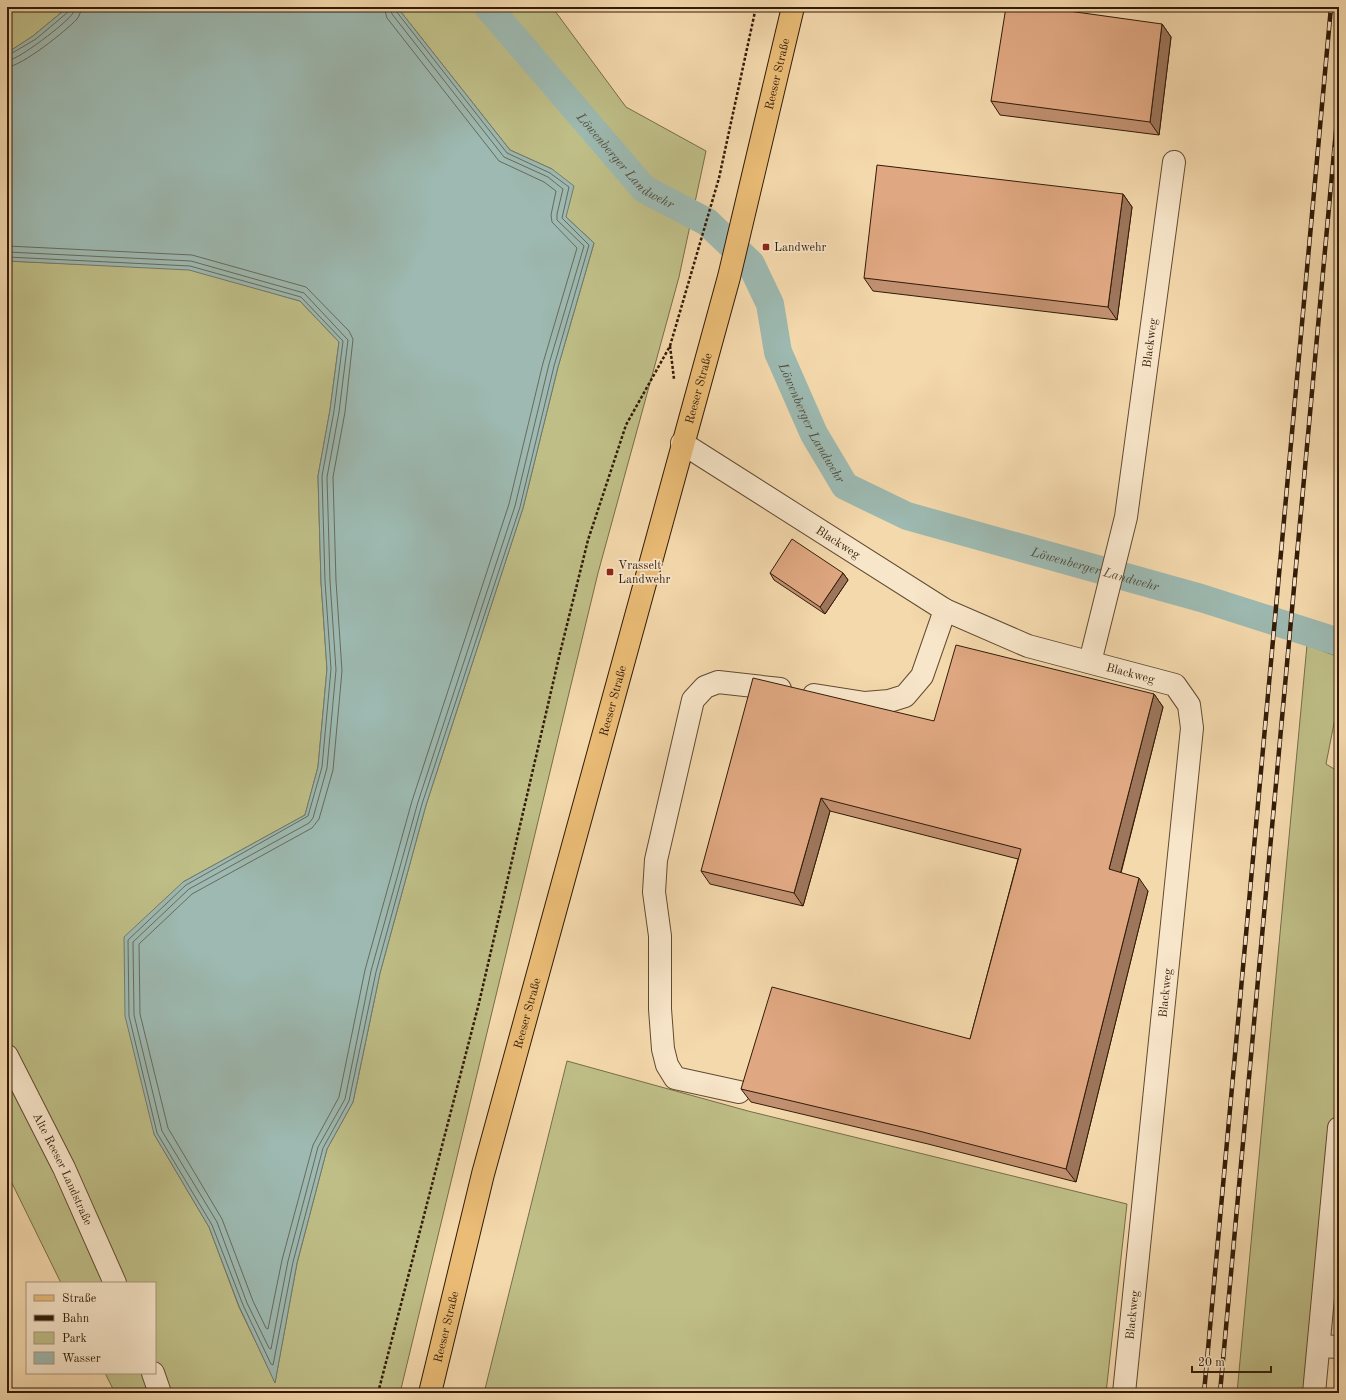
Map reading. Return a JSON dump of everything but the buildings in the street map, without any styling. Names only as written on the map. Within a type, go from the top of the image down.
[{"type":"main road","name":"Reeser Straße","points":[[430,1393],[483,1174],[682,443],[729,277],[744,219],[793,7]]},
{"type":"street","name":"Blackweg","points":[[1090,662],[1122,538],[1174,162]]},
{"type":"street","name":"Blackweg","points":[[682,443],[945,610],[1028,646],[1175,685],[1189,705],[1192,728],[1124,1393]]},
{"type":"street","points":[[739,1092],[675,1078],[667,1065],[663,1049],[660,1009],[660,936],[654,892],[656,860],[693,700],[705,687],[718,682],[771,687],[865,704],[889,701],[905,696],[922,676],[945,610]]},
{"type":"street","name":"Alte Reeser Landstraße","points":[[7,1056],[64,1168],[115,1282]]},
{"type":"street","points":[[1314,1393],[1329,1346],[1339,1128]]},
{"type":"street","points":[[152,1374],[160,1393]]},
{"type":"path","points":[[378,1393],[479,1003],[559,657],[588,540],[626,425],[670,346],[719,178],[756,7]]},
{"type":"green space","points":[[7,7],[68,7],[33,36],[7,53]]},
{"type":"green space","points":[[397,7],[552,7],[626,107],[706,151],[679,277],[598,573],[400,1393],[115,1393],[106,1374],[156,1374],[156,1282],[61,1282],[7,1173],[7,261],[189,269],[300,301],[339,342],[330,410],[318,476],[321,582],[327,669],[318,767],[305,815],[183,882],[154,1134],[209,1227],[239,1307],[275,1382],[297,1263],[327,1149],[353,1102],[380,973],[426,805],[523,508],[558,367],[594,243],[566,217],[552,169],[510,150]]},
{"type":"green space","points":[[1307,645],[1339,657],[1339,698],[1326,764],[1339,772],[1339,1128],[1314,1393],[1237,1393]]},
{"type":"green space","points":[[567,1061],[748,1111],[1127,1204],[1106,1393],[484,1393]]},
{"type":"water","points":[[68,7],[397,7],[510,150],[552,169],[574,186],[566,217],[594,243],[558,367],[523,508],[426,805],[380,973],[353,1102],[327,1149],[297,1263],[275,1383],[239,1306],[209,1227],[154,1134],[125,1016],[124,937],[183,882],[305,815],[318,767],[327,669],[321,582],[318,476],[330,410],[339,342],[300,301],[189,270],[7,261],[7,53],[33,36]]},
{"type":"waterway","name":"Löwenberger Landwehr","points":[[488,7],[644,189],[707,222],[751,264],[770,304],[778,352],[814,434],[845,486],[907,516],[1201,598],[1339,642]]},
{"type":"railway","points":[[1204,1393],[1331,7]]},
{"type":"railway","points":[[1220,1393],[1339,98]]},
{"type":"place","name":"Landwehr","points":[[766,247]]},
{"type":"place","name":"Vrasselt Landwehr","points":[[610,572]]}]
